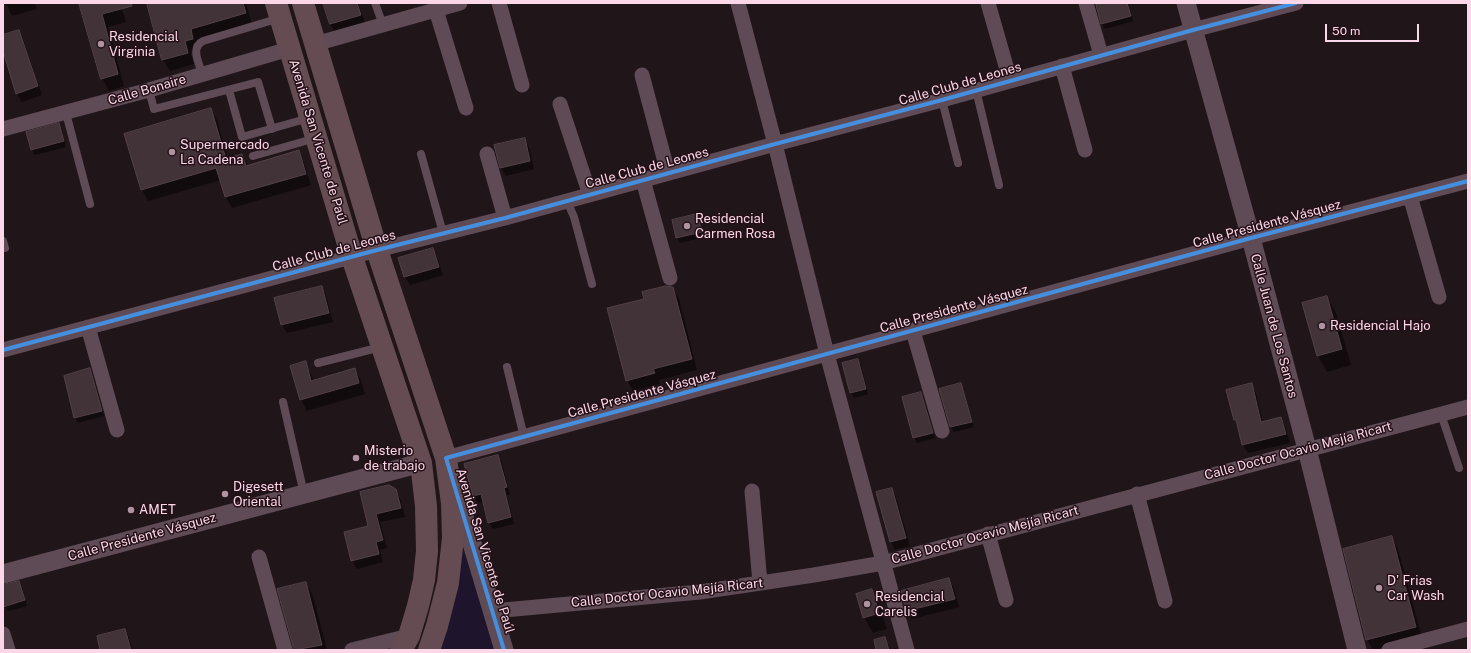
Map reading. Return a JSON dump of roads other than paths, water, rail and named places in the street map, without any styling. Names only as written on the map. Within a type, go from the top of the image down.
[{"type":"main road","name":"Avenida San Vicente de Paúl","points":[[303,3],[378,250],[446,458],[452,503],[453,538],[448,583],[429,650]]},
{"type":"main road","name":"Avenida San Vicente de Paúl","points":[[278,10],[352,257],[421,463],[426,506],[427,551],[424,580],[418,606],[405,643]]},
{"type":"street","points":[[315,44],[383,25],[435,6],[460,3]]},
{"type":"street","points":[[499,3],[522,85]]},
{"type":"street","points":[[738,3],[775,144],[827,354],[907,650]]},
{"type":"street","points":[[988,3],[1010,80]]},
{"type":"street","points":[[1086,3],[1101,55]]},
{"type":"street","name":"Calle Juan de Los Santos","points":[[1186,3],[1251,238],[1307,449],[1357,650]]},
{"type":"street","name":"Calle Club de Leones","points":[[3,350],[378,250],[505,218],[1296,3]]},
{"type":"street","points":[[435,6],[466,108]]},
{"type":"street","name":"Calle Bonaire","points":[[3,129],[149,90],[289,49]]},
{"type":"street","points":[[1062,66],[1085,150]]},
{"type":"street","points":[[642,75],[668,173]]},
{"type":"street","points":[[560,104],[590,194]]},
{"type":"street","points":[[487,154],[505,218]]},
{"type":"street","points":[[643,180],[670,278]]},
{"type":"street","name":"Calle Presidente Vásquez","points":[[446,458],[1251,238],[1468,181]]},
{"type":"street","points":[[1410,196],[1439,297]]},
{"type":"street","points":[[88,327],[117,430]]},
{"type":"street","points":[[913,331],[942,431]]},
{"type":"street","name":"Calle Doctor Ocavio Mejía Ricart","points":[[493,611],[700,592],[883,563],[1137,494],[1468,407]]},
{"type":"street","name":"Avenida San Vicente de Paúl","points":[[446,458],[504,650]]},
{"type":"street","name":"Calle Presidente Vásquez","points":[[3,574],[421,463]]},
{"type":"street","points":[[752,491],[760,583]]},
{"type":"street","points":[[1137,494],[1165,601]]},
{"type":"street","points":[[988,534],[1006,600]]},
{"type":"street","points":[[259,557],[285,650]]},
{"type":"street","points":[[1389,650],[1408,648],[1468,629]]},
{"type":"street","points":[[3,634],[8,650]]},
{"type":"street","points":[[352,650],[405,643]]},
{"type":"lane","points":[[376,3],[383,25]]},
{"type":"lane","points":[[202,74],[195,50],[198,43],[278,10]]},
{"type":"lane","points":[[149,90],[154,109],[258,82],[272,129]]},
{"type":"lane","points":[[229,90],[242,138],[272,129],[314,128]]},
{"type":"lane","points":[[976,90],[999,185]]},
{"type":"lane","points":[[942,100],[958,163]]},
{"type":"lane","points":[[66,113],[90,204]]},
{"type":"lane","points":[[253,156],[314,128]]},
{"type":"lane","points":[[421,154],[443,233]]},
{"type":"lane","points":[[568,201],[574,217],[592,284]]},
{"type":"lane","points":[[318,364],[382,347]]},
{"type":"lane","points":[[507,367],[524,437]]},
{"type":"lane","points":[[283,402],[304,494]]},
{"type":"lane","points":[[1441,414],[1459,468]]},
{"type":"place","name":"Residencial Virginia","points":[[101,44]]},
{"type":"place","name":"Supermercado La Cadena","points":[[172,152]]},
{"type":"place","name":"Residencial Carmen Rosa","points":[[687,226]]},
{"type":"place","name":"Residencial Hajo","points":[[1322,326]]},
{"type":"place","name":"Misterio de trabajo","points":[[356,458]]},
{"type":"place","name":"Digesett Oriental","points":[[225,494]]},
{"type":"place","name":"AMET","points":[[131,510]]},
{"type":"place","name":"D' Frias Car Wash","points":[[1379,588]]},
{"type":"place","name":"Residencial Carelis","points":[[867,604]]}]
